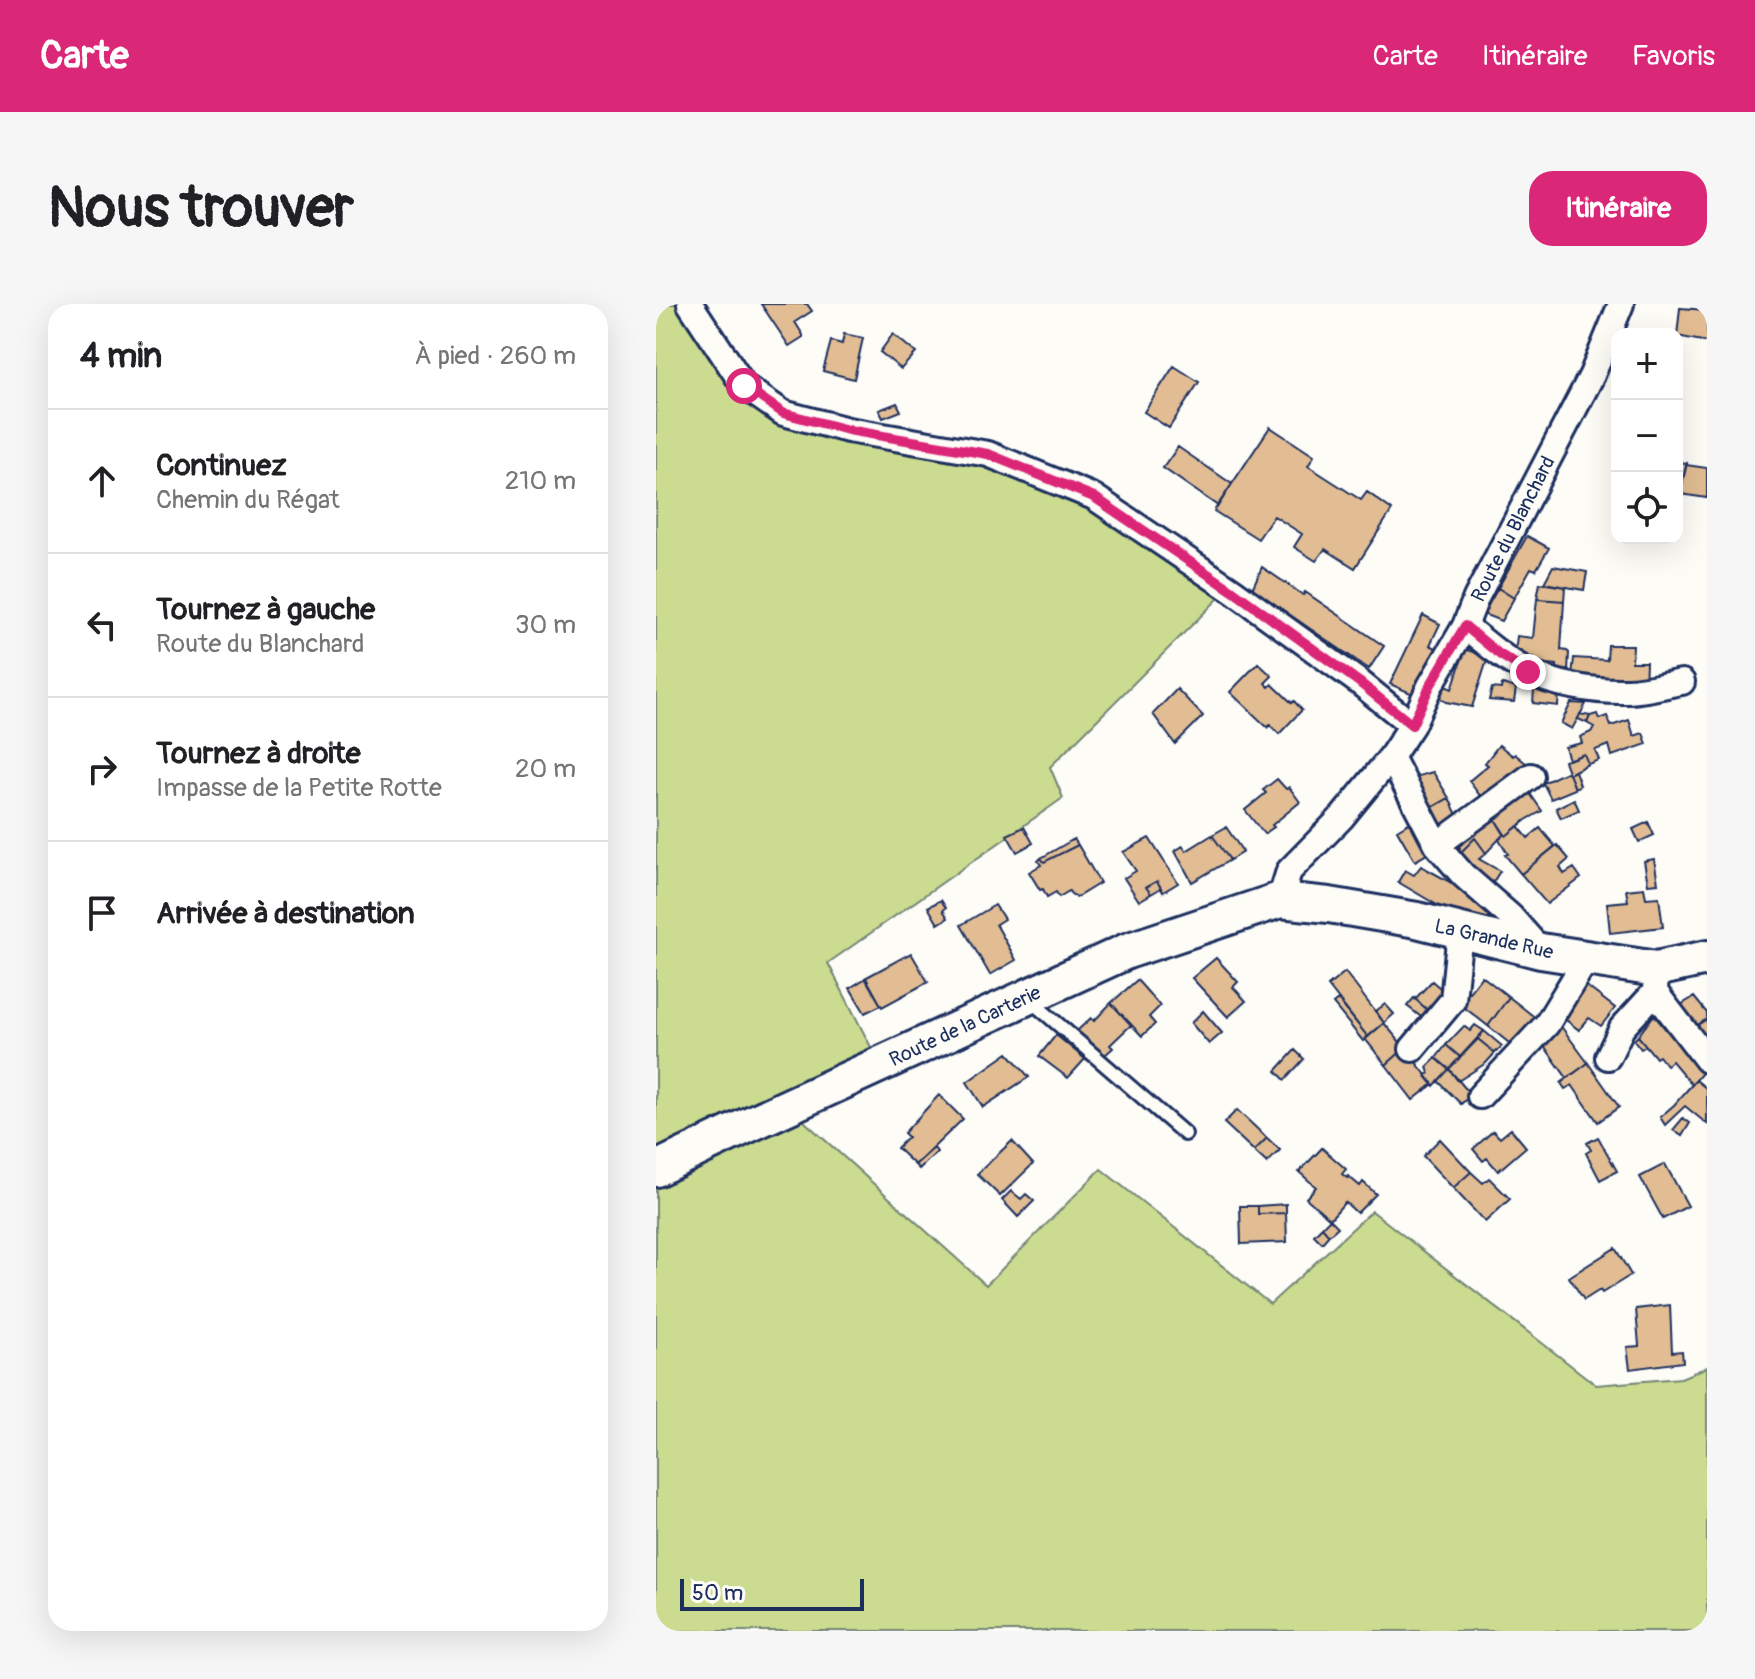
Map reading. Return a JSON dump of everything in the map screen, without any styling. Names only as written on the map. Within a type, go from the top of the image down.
[{"type":"street","points":[[690,304],[744,386],[783,413],[848,430],[988,454],[1094,497],[1233,591],[1359,682],[1412,725]]},
{"type":"street","name":"Route du Blanchard","points":[[1280,900],[1289,871],[1342,817],[1391,757],[1412,725],[1592,375],[1621,304]]},
{"type":"street","points":[[1465,626],[1499,654],[1528,672],[1558,682],[1585,688],[1629,691],[1682,682]]},
{"type":"street","points":[[1391,757],[1437,845],[1463,875],[1510,916],[1541,951]]},
{"type":"street","points":[[1437,845],[1531,776]]},
{"type":"street","name":"La Grande Rue","points":[[1280,900],[1417,920],[1541,951],[1587,958],[1656,980],[1707,958]]},
{"type":"street","name":"Route de la Carterie","points":[[656,1169],[1127,951],[1280,900]]},
{"type":"street","points":[[1412,1049],[1453,1000],[1460,931]]},
{"type":"street","points":[[1480,1096],[1547,1024],[1587,958]]},
{"type":"street","points":[[1608,1057],[1622,1028],[1656,980],[1707,1060]]},
{"type":"lane","points":[[1027,998],[1185,1134]]},
{"type":"green space","points":[[656,304],[679,304],[786,418],[1018,471],[1093,506],[1221,596],[1050,767],[1063,798],[828,963],[874,1053],[795,1113],[986,1285],[1101,1169],[1270,1304],[1372,1211],[1596,1385],[1681,1378],[1707,1367],[1707,1631],[656,1631]]},
{"type":"building","points":[[761,304],[807,304],[812,311],[795,322],[803,337],[789,346]]},
{"type":"building","points":[[1680,308],[1707,310],[1707,342],[1683,337],[1683,328],[1678,328]]},
{"type":"building","points":[[844,334],[863,338],[854,379],[823,371],[831,341],[842,344]]},
{"type":"building","points":[[893,334],[916,353],[901,369],[880,352]]},
{"type":"building","points":[[1174,366],[1199,382],[1169,428],[1144,412]]},
{"type":"building","points":[[897,403],[901,411],[883,418],[879,410]]},
{"type":"building","points":[[1270,427],[1314,456],[1308,466],[1361,500],[1367,492],[1392,510],[1355,568],[1325,549],[1316,561],[1294,547],[1302,534],[1274,516],[1258,539],[1214,511]]},
{"type":"building","points":[[1178,447],[1232,484],[1218,506],[1163,468]]},
{"type":"building","points":[[1686,465],[1707,468],[1707,498],[1683,494]]},
{"type":"building","points":[[1527,536],[1549,548],[1536,570],[1531,568],[1514,598],[1498,588]]},
{"type":"building","points":[[1553,566],[1587,572],[1584,590],[1544,583]]},
{"type":"building","points":[[1262,567],[1384,646],[1369,669],[1252,589]]},
{"type":"building","points":[[1540,583],[1565,587],[1564,601],[1537,599]]},
{"type":"building","points":[[1498,588],[1514,598],[1501,621],[1483,614]]},
{"type":"building","points":[[1537,599],[1564,601],[1561,650],[1569,653],[1568,671],[1557,671],[1557,665],[1514,661],[1517,636],[1533,638]]},
{"type":"building","points":[[1423,615],[1440,624],[1430,645],[1438,649],[1415,695],[1390,684]]},
{"type":"building","points":[[1608,645],[1633,645],[1632,662],[1646,662],[1645,687],[1571,684],[1574,658],[1607,660]]},
{"type":"building","points":[[1465,649],[1488,657],[1472,707],[1439,698],[1443,685],[1452,689]]},
{"type":"building","points":[[1258,663],[1272,676],[1265,683],[1269,687],[1272,684],[1302,710],[1279,734],[1270,725],[1268,728],[1230,692]]},
{"type":"building","points":[[1502,684],[1516,688],[1514,702],[1489,700],[1492,688],[1501,689]]},
{"type":"building","points":[[1177,689],[1203,716],[1175,744],[1153,714]]},
{"type":"building","points":[[1534,689],[1559,692],[1558,706],[1533,703]]},
{"type":"building","points":[[1571,703],[1586,704],[1572,729],[1561,723]]},
{"type":"building","points":[[1580,714],[1590,716],[1587,723],[1578,719]]},
{"type":"building","points":[[1597,714],[1599,719],[1607,716],[1611,726],[1629,720],[1634,736],[1643,733],[1647,744],[1612,756],[1609,745],[1595,750],[1599,760],[1588,764],[1584,754],[1569,760],[1565,747],[1582,743],[1580,737],[1594,727],[1587,723],[1590,716]]},
{"type":"building","points":[[1499,745],[1527,764],[1484,801],[1469,781],[1488,765],[1485,763]]},
{"type":"building","points":[[1584,754],[1588,764],[1569,774],[1564,761]]},
{"type":"building","points":[[1568,771],[1575,789],[1551,799],[1543,783]]},
{"type":"building","points":[[1575,771],[1580,785],[1575,788],[1569,774]]},
{"type":"building","points":[[1433,772],[1449,798],[1428,810],[1415,777]]},
{"type":"building","points":[[1277,779],[1286,789],[1289,787],[1300,802],[1264,834],[1245,810],[1266,793],[1263,790]]},
{"type":"building","points":[[1529,792],[1542,811],[1506,836],[1493,816]]},
{"type":"building","points":[[1449,798],[1460,821],[1440,832],[1428,810]]},
{"type":"building","points":[[1574,799],[1579,810],[1561,818],[1556,808]]},
{"type":"building","points":[[1493,816],[1504,834],[1486,853],[1475,838],[1460,853],[1457,843]]},
{"type":"building","points":[[1414,820],[1430,852],[1415,861],[1397,830]]},
{"type":"building","points":[[1648,822],[1654,835],[1639,842],[1633,829]]},
{"type":"building","points":[[1518,826],[1528,838],[1540,828],[1555,846],[1521,874],[1505,855],[1508,854],[1499,839]]},
{"type":"building","points":[[1024,827],[1033,843],[1017,852],[1007,835]]},
{"type":"building","points":[[1226,827],[1243,852],[1230,860],[1212,835]]},
{"type":"building","points":[[1212,835],[1230,860],[1192,882],[1175,851],[1183,846],[1186,851]]},
{"type":"building","points":[[1149,838],[1178,883],[1163,892],[1157,881],[1146,887],[1151,894],[1139,901],[1124,878],[1136,871],[1123,852]]},
{"type":"building","points":[[1475,838],[1486,853],[1479,859],[1500,871],[1490,887],[1456,857]]},
{"type":"building","points":[[1074,839],[1078,845],[1044,862],[1041,858]]},
{"type":"building","points":[[1078,845],[1100,883],[1077,897],[1069,891],[1059,897],[1056,892],[1047,897],[1029,872],[1041,865],[1038,861],[1041,858],[1044,862]]},
{"type":"building","points":[[1557,845],[1569,859],[1560,867],[1564,874],[1574,868],[1581,878],[1547,904],[1521,874]]},
{"type":"building","points":[[1654,859],[1658,883],[1648,884],[1644,861]]},
{"type":"building","points":[[1421,866],[1479,898],[1494,910],[1483,927],[1466,922],[1398,882],[1405,870],[1414,875]]},
{"type":"building","points":[[1157,881],[1161,888],[1151,894],[1146,887]]},
{"type":"building","points":[[1644,888],[1646,898],[1659,897],[1663,927],[1610,933],[1607,903],[1628,901],[1626,890]]},
{"type":"building","points":[[941,900],[948,918],[938,924],[928,907]]},
{"type":"building","points":[[995,905],[1004,919],[996,924],[1016,960],[990,975],[961,925]]},
{"type":"building","points":[[911,953],[928,982],[882,1007],[865,978]]},
{"type":"building","points":[[1216,958],[1238,982],[1233,987],[1246,1001],[1228,1017],[1192,978]]},
{"type":"building","points":[[1345,972],[1384,1023],[1368,1037],[1328,986]]},
{"type":"building","points":[[1482,976],[1509,997],[1488,1026],[1460,1004]]},
{"type":"building","points":[[866,978],[881,1005],[865,1013],[850,988]]},
{"type":"building","points":[[1137,980],[1160,1006],[1149,1017],[1155,1024],[1142,1036],[1111,1003]]},
{"type":"building","points":[[1432,981],[1447,994],[1431,1013],[1415,999]]},
{"type":"building","points":[[1585,985],[1615,1008],[1601,1026],[1589,1018],[1579,1030],[1561,1016]]},
{"type":"building","points":[[1509,997],[1541,1022],[1514,1047],[1488,1026]]},
{"type":"building","points":[[1694,997],[1707,1013],[1707,1019],[1691,1029],[1674,1009]]},
{"type":"building","points":[[1414,998],[1431,1013],[1425,1020],[1407,1006]]},
{"type":"building","points":[[1338,1000],[1368,1037],[1363,1041],[1333,1004]]},
{"type":"building","points":[[1111,1003],[1131,1025],[1110,1045],[1113,1048],[1105,1055],[1077,1031],[1091,1018],[1094,1021]]},
{"type":"building","points":[[1385,1004],[1394,1014],[1384,1023],[1376,1011]]},
{"type":"building","points":[[1203,1011],[1222,1033],[1209,1044],[1191,1023]]},
{"type":"building","points":[[1654,1015],[1702,1073],[1692,1085],[1672,1061],[1666,1065],[1659,1056],[1656,1058],[1638,1036]]},
{"type":"building","points":[[1707,1019],[1707,1048],[1691,1029]]},
{"type":"building","points":[[1557,1021],[1588,1063],[1567,1078],[1540,1040]]},
{"type":"building","points":[[1384,1023],[1405,1048],[1386,1065],[1365,1039]]},
{"type":"building","points":[[1475,1025],[1484,1031],[1460,1057],[1446,1045],[1464,1026],[1470,1031]]},
{"type":"building","points":[[1484,1031],[1502,1046],[1495,1053],[1478,1039]]},
{"type":"building","points":[[1056,1035],[1085,1059],[1068,1078],[1039,1056]]},
{"type":"building","points":[[1638,1036],[1646,1046],[1641,1049],[1634,1040]]},
{"type":"building","points":[[1478,1039],[1495,1053],[1486,1063],[1458,1081],[1449,1069]]},
{"type":"building","points":[[1446,1045],[1460,1057],[1449,1069],[1436,1058]]},
{"type":"building","points":[[1405,1048],[1433,1084],[1413,1100],[1386,1065]]},
{"type":"building","points":[[1295,1050],[1304,1059],[1285,1080],[1276,1071]]},
{"type":"building","points":[[1008,1053],[1029,1077],[983,1107],[967,1082]]},
{"type":"building","points":[[1436,1058],[1449,1069],[1434,1086],[1426,1076],[1429,1073],[1427,1067]]},
{"type":"building","points":[[1588,1063],[1619,1107],[1598,1122],[1572,1085],[1565,1089],[1561,1083]]},
{"type":"building","points":[[1449,1069],[1471,1095],[1461,1104],[1438,1081]]},
{"type":"building","points":[[1696,1080],[1707,1089],[1707,1124],[1685,1106],[1665,1125],[1660,1117]]},
{"type":"building","points":[[939,1095],[963,1119],[915,1165],[897,1148],[908,1137],[904,1133]]},
{"type":"building","points":[[1237,1110],[1267,1138],[1254,1151],[1224,1123]]},
{"type":"building","points":[[1683,1118],[1690,1123],[1682,1136],[1673,1130]]},
{"type":"building","points":[[1511,1129],[1526,1147],[1498,1171],[1487,1158],[1483,1161],[1473,1149],[1493,1131],[1500,1138]]},
{"type":"building","points":[[1598,1137],[1617,1171],[1600,1180],[1586,1153],[1591,1150],[1587,1143]]},
{"type":"building","points":[[1267,1138],[1280,1150],[1267,1163],[1254,1151]]},
{"type":"building","points":[[1440,1139],[1471,1172],[1453,1188],[1423,1156]]},
{"type":"building","points":[[1012,1141],[1033,1164],[1000,1196],[977,1174]]},
{"type":"building","points":[[934,1148],[937,1152],[919,1169],[915,1165]]},
{"type":"building","points":[[1322,1148],[1346,1169],[1342,1174],[1360,1186],[1363,1182],[1376,1194],[1357,1213],[1345,1202],[1330,1219],[1306,1198],[1316,1187],[1299,1172]]},
{"type":"building","points":[[1665,1164],[1688,1206],[1663,1219],[1640,1177]]},
{"type":"building","points":[[1471,1172],[1483,1183],[1489,1178],[1510,1199],[1485,1222],[1453,1188]]},
{"type":"building","points":[[1011,1191],[1021,1199],[1026,1194],[1034,1201],[1018,1217],[1002,1200]]},
{"type":"building","points":[[1286,1204],[1286,1213],[1258,1214],[1258,1206]]},
{"type":"building","points":[[1240,1206],[1258,1206],[1258,1214],[1286,1213],[1287,1242],[1241,1244]]},
{"type":"building","points":[[1330,1219],[1338,1227],[1329,1235],[1322,1227]]},
{"type":"building","points":[[1322,1227],[1329,1235],[1322,1243],[1314,1235]]},
{"type":"building","points":[[1615,1248],[1631,1275],[1584,1300],[1569,1277]]},
{"type":"building","points":[[1670,1305],[1672,1352],[1682,1351],[1683,1362],[1630,1369],[1627,1347],[1639,1346],[1636,1309]]},
{"type":"route","points":[[744,386],[783,413],[848,430],[988,454],[1094,497],[1233,591],[1359,682],[1412,725],[1430,686],[1465,626],[1499,654],[1528,672]]}]
